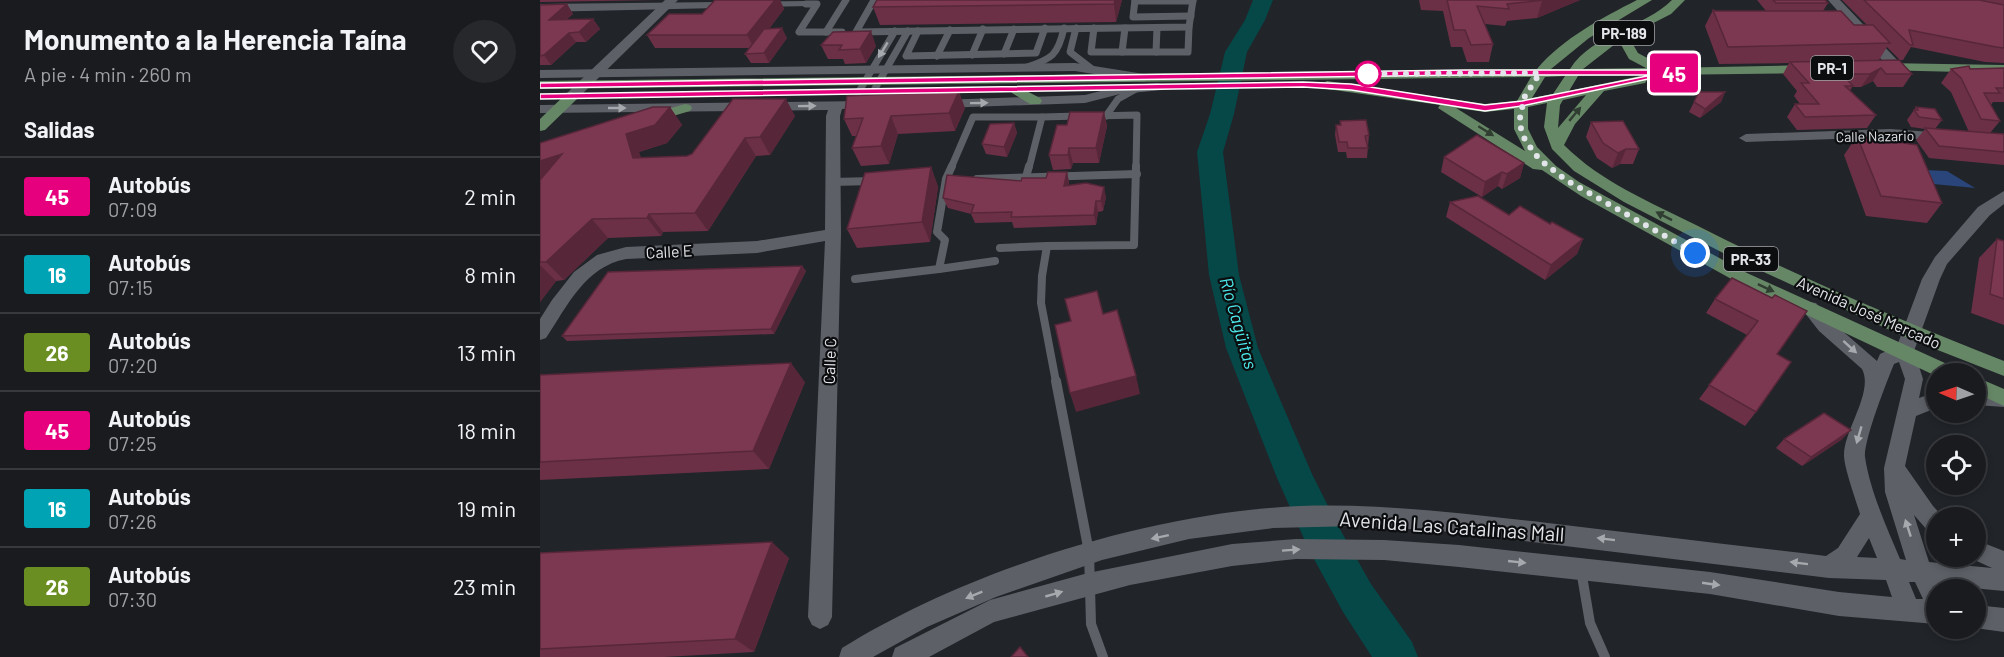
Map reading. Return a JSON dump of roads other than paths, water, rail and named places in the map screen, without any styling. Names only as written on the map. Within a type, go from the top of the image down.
[{"type":"main road","name":"PR-189","points":[[1540,73],[1561,52],[1647,0]]},
{"type":"main road","name":"PR-189","points":[[1573,72],[1609,41],[1667,12],[1679,0]]},
{"type":"main road","points":[[1629,31],[1625,44],[1633,56],[1652,66],[1677,72]]},
{"type":"main road","points":[[1479,73],[1526,64],[1561,52]]},
{"type":"main road","name":"PR-1","points":[[1867,67],[2004,69]]},
{"type":"main road","name":"PR-1","points":[[540,97],[872,81],[1140,83],[1479,73],[1677,72],[1821,68]]},
{"type":"main road","points":[[1557,146],[1551,127],[1551,115],[1557,97],[1573,72]]},
{"type":"main road","name":"PR-1","points":[[1302,79],[1485,108],[1522,104],[1677,72]]},
{"type":"main road","points":[[1522,104],[1540,73]]},
{"type":"main road","name":"PR-1","points":[[540,85],[776,76],[1017,90],[1157,87],[1176,82]]},
{"type":"main road","points":[[1557,146],[1562,131],[1574,114],[1600,88]]},
{"type":"main road","points":[[1017,90],[1035,101]]},
{"type":"main road","points":[[1394,93],[1462,116],[1550,174],[1566,180]]},
{"type":"main road","points":[[540,127],[572,96]]},
{"type":"main road","name":"Avenida José Mercado","points":[[1522,104],[1521,129],[1525,140],[1539,159],[1566,180],[1713,263],[1810,308],[1909,342],[2004,369]]},
{"type":"main road","points":[[633,124],[685,108]]},
{"type":"main road","name":"Avenida José Mercado","points":[[1557,146],[1579,168],[1629,198],[1909,342],[1937,363]]},
{"type":"main road","points":[[1986,390],[2004,399]]},
{"type":"street","points":[[1834,0],[1848,22],[1895,66]]},
{"type":"street","points":[[540,8],[669,3],[814,2]]},
{"type":"street","points":[[572,96],[669,3]]},
{"type":"street","points":[[872,81],[1025,68],[1075,67],[1092,69],[1157,87]]},
{"type":"street","points":[[540,74],[776,76]]},
{"type":"street","points":[[927,104],[1085,99],[1140,83]]},
{"type":"street","points":[[540,109],[882,105]]},
{"type":"street","name":"Calle C","points":[[820,617],[833,234],[833,116],[836,106]]},
{"type":"street","name":"Calle Nazario","points":[[1746,138],[1890,133],[1958,138]]},
{"type":"street","points":[[1926,580],[1896,492],[1894,467],[1914,379],[1909,342],[1930,279],[1941,261],[1984,211],[2004,196]]},
{"type":"street","name":"Calle E","points":[[540,333],[581,275],[593,264],[607,257],[627,253],[757,247],[833,234]]},
{"type":"street","points":[[1810,308],[1825,326],[1869,364],[1874,374],[1872,393]]},
{"type":"street","points":[[1909,342],[1887,359],[1872,393],[1854,455],[1871,516],[1909,609]]},
{"type":"street","points":[[1986,398],[2004,399]]},
{"type":"street","points":[[1906,411],[1926,404]]},
{"type":"street","points":[[1894,467],[1926,514]]},
{"type":"street","name":"Avenida Las Catalinas Mall","points":[[851,657],[931,612],[1089,552],[1217,524],[1327,516],[1441,521],[1829,567],[1922,571],[2004,580]]},
{"type":"street","points":[[1829,567],[1846,555],[1871,516]]},
{"type":"street","name":"Avenida Las Catalinas Mall","points":[[904,657],[990,612],[1088,584],[1232,555],[1296,549],[1384,550],[1459,556],[1710,583],[1839,604],[1926,611]]},
{"type":"street","points":[[1986,554],[2004,562]]},
{"type":"street","points":[[1986,617],[2004,620]]},
{"type":"lane","points":[[826,32],[846,0]]},
{"type":"lane","points":[[856,32],[874,0]]},
{"type":"lane","points":[[1094,28],[1091,52],[1188,52],[1193,0],[1135,1],[1133,16],[1191,16]]},
{"type":"lane","points":[[814,2],[800,32],[1189,27]]},
{"type":"lane","points":[[918,31],[906,56],[1036,53],[1045,28]]},
{"type":"lane","points":[[1025,68],[1052,59],[1059,50],[1064,28]]},
{"type":"lane","points":[[1076,28],[1070,52],[1092,69]]},
{"type":"lane","points":[[1122,52],[1125,28]]},
{"type":"lane","points":[[1156,52],[1157,28]]},
{"type":"lane","points":[[972,55],[983,29]]},
{"type":"lane","points":[[1004,54],[1014,29]]},
{"type":"lane","points":[[937,56],[950,30]]},
{"type":"lane","points":[[872,81],[895,31]]},
{"type":"lane","points":[[872,81],[908,31]]},
{"type":"lane","points":[[1106,116],[1110,104],[1140,83]]},
{"type":"lane","points":[[939,269],[945,240],[937,232],[946,179],[973,117],[1137,115],[1134,245],[1000,248]]},
{"type":"lane","points":[[1026,177],[1042,117]]},
{"type":"lane","points":[[969,179],[1137,174]]},
{"type":"lane","points":[[935,180],[958,179]]},
{"type":"lane","points":[[833,182],[878,181]]},
{"type":"lane","points":[[1047,246],[1042,276],[1041,303],[1089,552],[1088,584],[1091,624],[1103,657]]},
{"type":"lane","points":[[855,279],[994,261]]},
{"type":"lane","points":[[1580,569],[1590,623],[1605,657]]},
{"type":"waterway","name":"Río Cagüitas","points":[[1263,0],[1255,20],[1236,52],[1222,114],[1210,152],[1224,275],[1242,348],[1295,478],[1323,537],[1357,598],[1397,657]]}]
